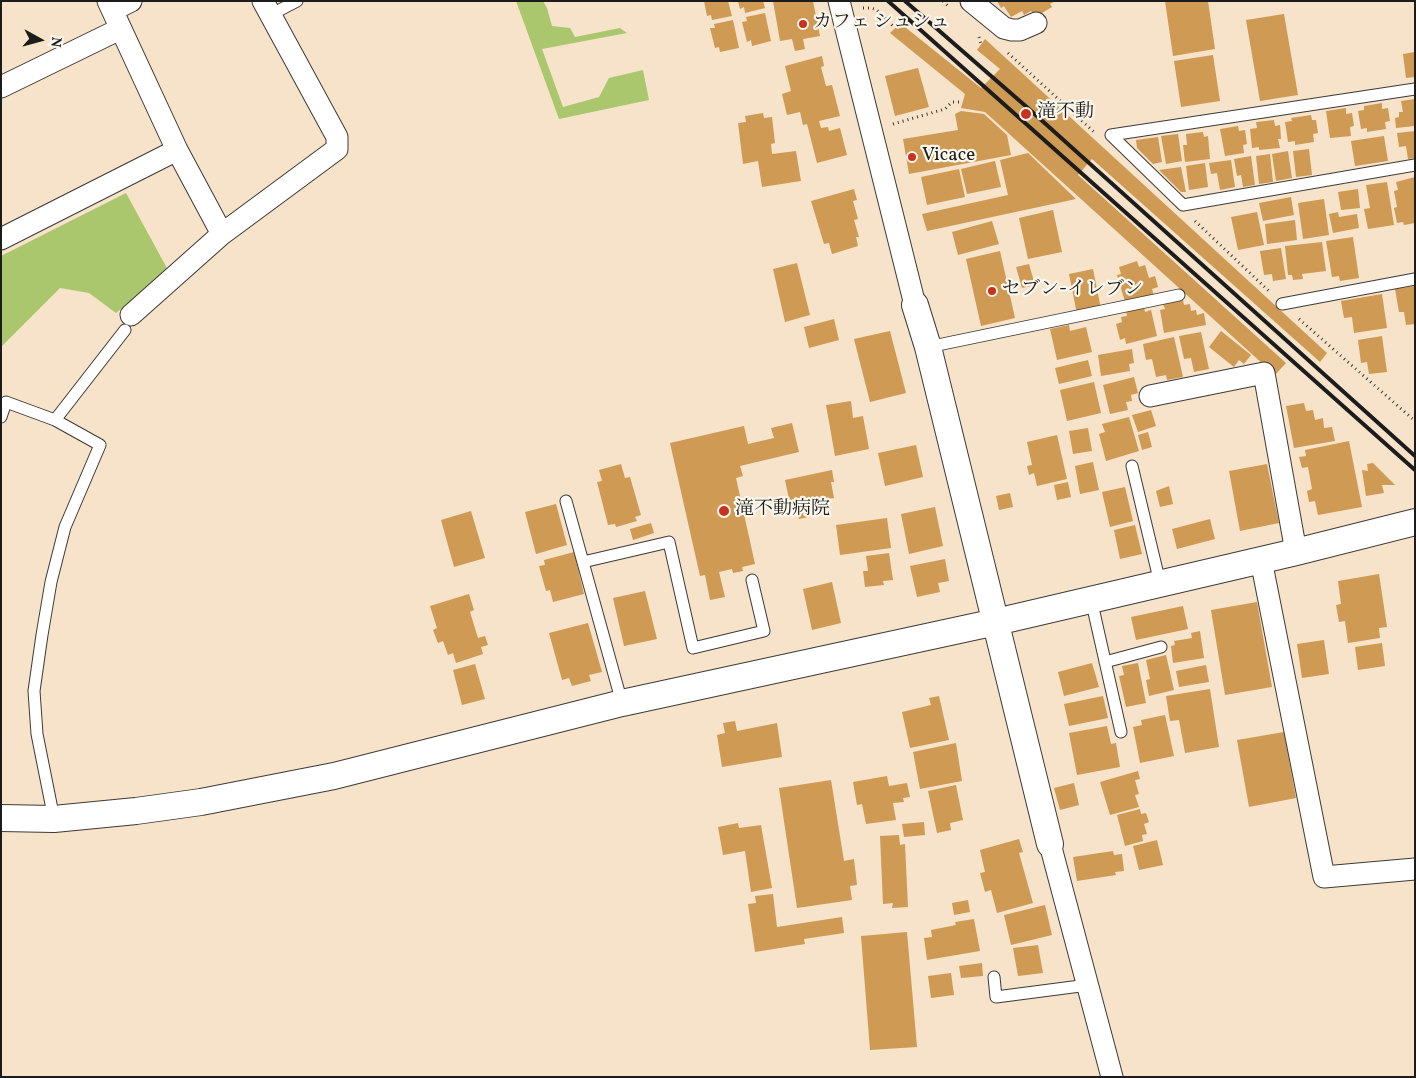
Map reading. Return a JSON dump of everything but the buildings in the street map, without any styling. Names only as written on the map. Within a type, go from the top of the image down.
[{"type":"street","points":[[971,1],[1004,28],[1020,30],[1036,23]]},
{"type":"street","points":[[849,4],[915,305],[928,346],[1050,844],[1112,1077]]},
{"type":"street","points":[[128,322],[222,234],[337,150],[337,137],[267,8]]},
{"type":"street","points":[[1,86],[118,10],[177,150],[222,234]]},
{"type":"street","points":[[1,239],[177,150]]},
{"type":"street","points":[[1150,396],[1264,373],[1296,552]]},
{"type":"street","points":[[1,818],[54,819],[136,811],[201,802],[334,776],[622,703],[996,622],[1414,523]]},
{"type":"street","points":[[1261,560],[1324,877],[1415,870]]},
{"type":"lane","points":[[267,8],[297,1]]},
{"type":"lane","points":[[1415,89],[1112,135],[1183,205],[1415,165]]},
{"type":"lane","points":[[1282,304],[1415,279]]},
{"type":"lane","points":[[928,346],[1179,295]]},
{"type":"lane","points":[[55,420],[128,322]]},
{"type":"lane","points":[[1,417],[6,402],[55,420],[100,446],[65,527],[51,582],[34,691],[37,734],[54,819]]},
{"type":"lane","points":[[1132,466],[1160,583]]},
{"type":"lane","points":[[566,501],[622,703]]},
{"type":"lane","points":[[583,562],[668,542],[693,648],[764,631],[752,580]]},
{"type":"lane","points":[[1091,599],[1121,732]]},
{"type":"lane","points":[[1105,662],[1161,647]]},
{"type":"lane","points":[[994,976],[996,997],[1088,985]]},
{"type":"path","points":[[849,4],[877,10],[895,28]]},
{"type":"path","points":[[888,126],[945,109],[952,102],[963,102]]},
{"type":"green space","points":[[516,1],[543,1],[552,26],[570,28],[575,37],[620,28],[627,33],[542,49],[563,107],[599,97],[609,78],[643,70],[649,100],[559,119]]},
{"type":"green space","points":[[126,193],[168,270],[116,313],[89,293],[60,288],[1,347],[1,256]]},
{"type":"railway","points":[[888,1],[1415,470]]},
{"type":"railway","points":[[905,1],[1029,109],[1415,456]]},
{"type":"place","name":"カフェ シュシュ","points":[[803,24]]},
{"type":"place","name":"滝不動","points":[[1026,114]]},
{"type":"place","name":"Vicace","points":[[912,157]]},
{"type":"place","name":"セブン-イレブン","points":[[992,291]]},
{"type":"place","name":"滝不動病院","points":[[724,511]]}]
